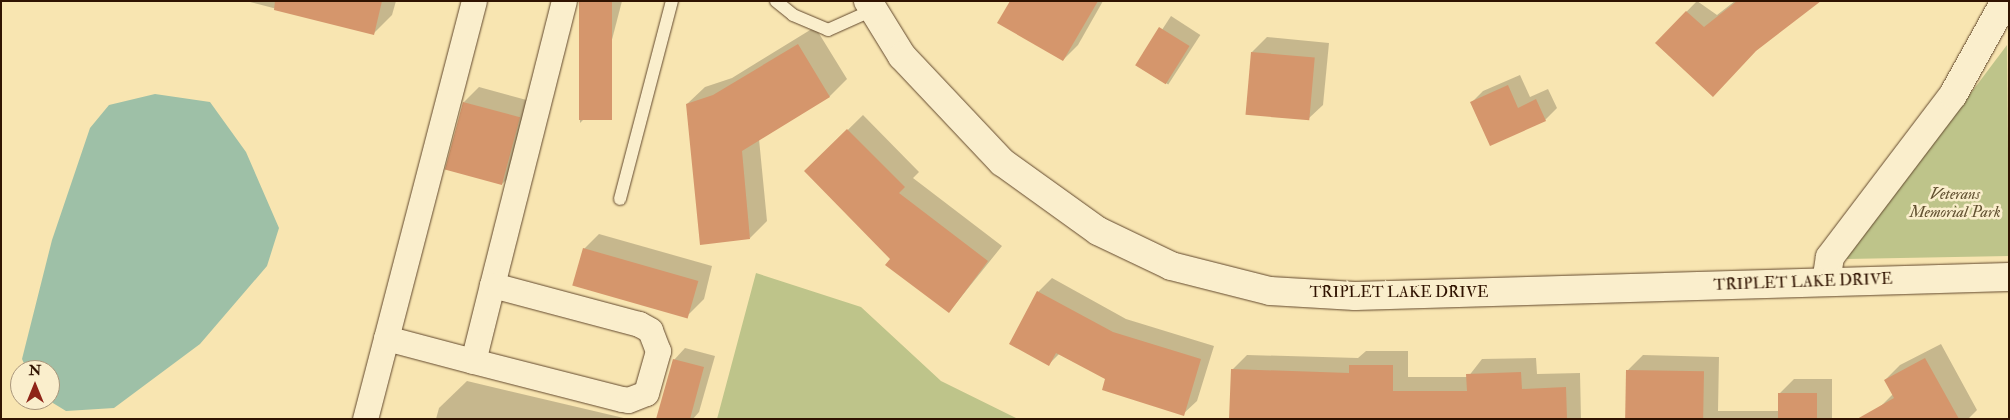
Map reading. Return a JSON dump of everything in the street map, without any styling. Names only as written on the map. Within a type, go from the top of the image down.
[{"type":"street","points":[[365,419],[474,1]]},
{"type":"street","points":[[473,361],[564,1]]},
{"type":"street","points":[[1826,282],[1830,257],[1953,95],[2005,1]]},
{"type":"street","name":"TRIPLET LAKE DRIVE","points":[[871,6],[902,56],[1002,162],[1098,231],[1171,266],[1270,291],[1355,296],[2009,277]]},
{"type":"street","points":[[386,338],[632,400],[649,388],[658,355],[656,342],[645,326],[492,285]]},
{"type":"lane","points":[[620,198],[672,1]]},
{"type":"lane","points":[[776,1],[793,16],[828,30],[871,6]]},
{"type":"green space","name":"Veterans Memorial Park","points":[[2007,45],[2009,256],[1846,259]]},
{"type":"green space","points":[[756,273],[861,307],[941,381],[1018,419],[717,419]]},
{"type":"shaded area","points":[[155,94],[210,102],[246,152],[279,228],[267,266],[200,344],[114,408],[66,411],[60,407],[60,360],[22,359],[52,240],[90,128],[109,105]]},
{"type":"building","points":[[275,1],[382,1],[374,35],[274,10]]},
{"type":"building","points":[[579,1],[612,1],[612,120],[579,120]]},
{"type":"building","points":[[1010,1],[1098,1],[1063,61],[997,23]]},
{"type":"building","points":[[1737,1],[1821,1],[1756,51],[1713,97],[1655,43],[1686,11],[1704,27]]},
{"type":"building","points":[[1159,27],[1190,46],[1166,84],[1135,65]]},
{"type":"building","points":[[798,44],[830,97],[742,151],[750,239],[700,245],[686,104],[713,95]]},
{"type":"building","points":[[1251,52],[1315,58],[1309,120],[1246,115]]},
{"type":"building","points":[[1508,85],[1518,108],[1536,99],[1546,121],[1490,146],[1470,102]]},
{"type":"building","points":[[463,102],[520,117],[502,185],[445,170]]},
{"type":"building","points":[[847,129],[905,187],[899,193],[988,261],[949,313],[885,265],[890,259],[804,171]]},
{"type":"building","points":[[583,248],[698,281],[688,319],[572,285]]},
{"type":"building","points":[[1037,291],[1113,332],[1201,359],[1184,416],[1102,390],[1105,379],[1056,353],[1049,366],[1009,344]]},
{"type":"building","points":[[1925,358],[1959,419],[1857,419],[1894,398],[1884,380]]},
{"type":"building","points":[[673,359],[704,367],[690,419],[656,419]]},
{"type":"building","points":[[1349,365],[1393,365],[1393,391],[1467,391],[1466,374],[1521,372],[1522,389],[1566,387],[1567,419],[1229,419],[1231,369],[1349,373]]},
{"type":"building","points":[[1626,370],[1704,371],[1703,419],[1625,419]]},
{"type":"building","points":[[1778,393],[1817,393],[1817,419],[1778,419]]}]
